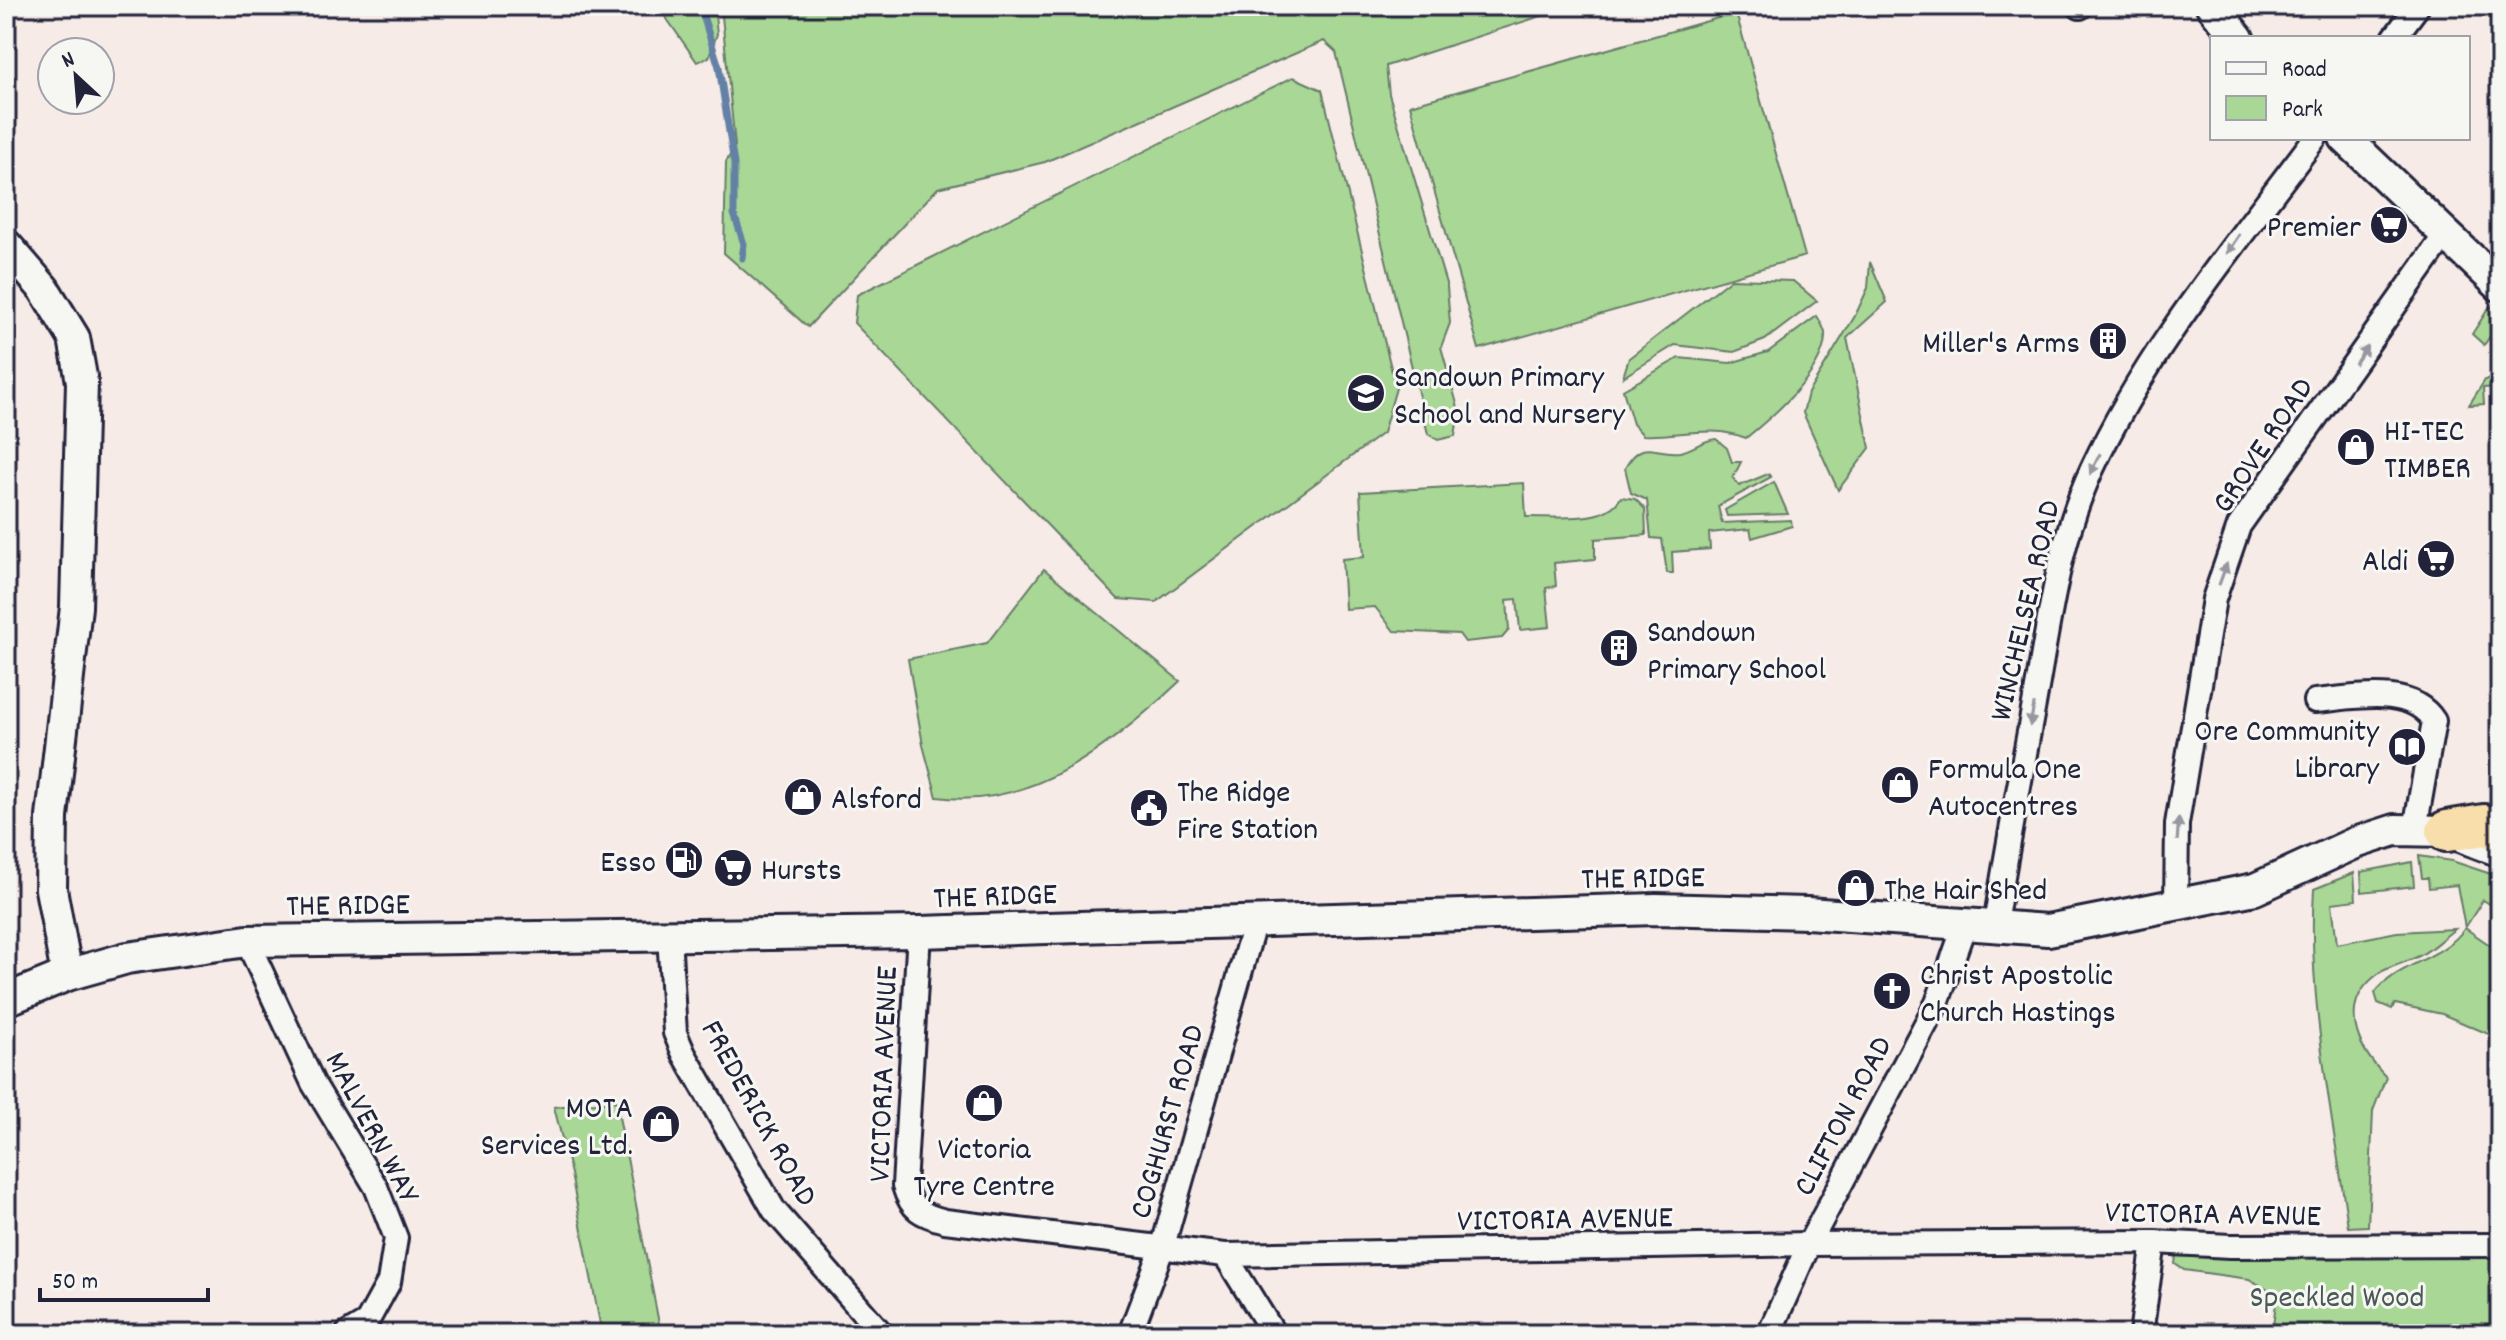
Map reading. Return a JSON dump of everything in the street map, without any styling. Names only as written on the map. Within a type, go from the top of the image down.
[{"type":"highway","points":[[2431,830],[2484,825],[2500,830]]},
{"type":"main road","points":[[2212,6],[2236,36]]},
{"type":"main road","points":[[2347,140],[2500,286]]},
{"type":"main road","points":[[6,245],[44,289],[74,338],[82,382],[76,607],[52,817],[51,889],[67,975]]},
{"type":"main road","name":"THE RIDGE","points":[[6,1000],[67,975],[127,958],[247,941],[919,932],[1254,924],[1656,909],[1807,913],[2048,930],[2255,889],[2355,843],[2395,830],[2431,830]]},
{"type":"main road","points":[[2431,830],[2500,851]]},
{"type":"street","points":[[2396,36],[2418,6]]},
{"type":"street","name":"WINCHELSEA ROAD","points":[[1980,924],[2051,611],[2077,506],[2091,470],[2126,401],[2246,225],[2313,140]]},
{"type":"street","name":"GROVE ROAD","points":[[2176,907],[2177,824],[2214,599],[2239,526],[2445,235]]},
{"type":"street","points":[[2315,701],[2379,697],[2410,699],[2425,707],[2434,721],[2431,830]]},
{"type":"street","name":"COGHURST ROAD","points":[[1130,1334],[1162,1249],[1254,924]]},
{"type":"street","name":"CLIFTON ROAD","points":[[1769,1334],[1809,1244],[1980,924]]},
{"type":"street","name":"VICTORIA AVENUE","points":[[919,932],[904,1186],[909,1202],[921,1214],[945,1221],[1225,1255],[1809,1244],[2154,1242],[2230,1246],[2500,1245]]},
{"type":"street","name":"FREDERICK ROAD","points":[[669,935],[675,1033],[684,1054],[774,1210],[882,1334]]},
{"type":"street","name":"MALVERN WAY","points":[[247,941],[313,1083],[376,1187],[396,1238],[389,1282],[367,1322],[347,1334]]},
{"type":"street","points":[[2141,1334],[2154,1242]]},
{"type":"street","points":[[1225,1255],[1274,1334]]},
{"type":"green space","points":[[658,6],[714,6],[717,34],[709,57],[697,62]]},
{"type":"green space","points":[[721,6],[1572,6],[1386,66],[1389,94],[1447,287],[1450,323],[1441,347],[1459,411],[1455,436],[1438,440],[1428,434],[1336,52],[1324,41],[1045,162],[938,188],[808,327],[724,253],[726,162],[735,146]]},
{"type":"green space","points":[[1736,13],[1805,256],[1479,349],[1410,105]]},
{"type":"green space","points":[[1293,77],[1322,90],[1396,388],[1383,433],[1156,602],[1118,599],[854,323],[857,295]]},
{"type":"green space","points":[[1870,262],[1887,302],[1847,338],[1870,448],[1838,490],[1803,413],[1808,393],[1855,316],[1868,288]]},
{"type":"green space","points":[[1731,279],[1793,281],[1817,301],[1765,340],[1734,352],[1675,345],[1623,377],[1629,358]]},
{"type":"green space","points":[[2490,306],[2500,314],[2500,335],[2494,331],[2484,345],[2472,334]]},
{"type":"green space","points":[[1817,316],[1825,333],[1817,362],[1796,392],[1746,438],[1707,431],[1643,435],[1633,424],[1623,390],[1679,358],[1730,363],[1768,352]]},
{"type":"green space","points":[[2491,377],[2499,387],[2483,388],[2484,404],[2469,405],[2485,380]]},
{"type":"green space","points":[[1716,439],[1727,448],[1732,462],[1741,462],[1733,478],[1739,486],[1768,474],[1771,477],[1718,506],[1722,523],[1791,520],[1792,526],[1752,538],[1750,529],[1709,533],[1710,549],[1672,552],[1673,573],[1667,573],[1662,539],[1651,538],[1647,500],[1631,493],[1625,468],[1631,458],[1643,450],[1680,452]]},
{"type":"green space","points":[[1774,482],[1788,514],[1727,516],[1725,510]]},
{"type":"green space","points":[[1524,483],[1526,517],[1591,515],[1614,506],[1621,497],[1635,499],[1645,509],[1646,535],[1595,539],[1595,559],[1554,563],[1556,586],[1546,588],[1550,627],[1520,630],[1517,599],[1507,600],[1509,630],[1502,638],[1465,642],[1459,634],[1394,631],[1375,607],[1345,609],[1342,559],[1364,557],[1360,492]]},
{"type":"green space","points":[[1044,569],[1180,681],[1100,748],[1039,783],[972,799],[937,797],[923,745],[908,659],[987,643]]},
{"type":"green space","points":[[2419,856],[2452,861],[2500,877],[2500,910],[2483,900],[2465,928],[2457,885],[2429,888],[2428,878],[2422,878]]},
{"type":"green space","points":[[2412,862],[2414,886],[2362,892],[2361,872]]},
{"type":"green space","points":[[2354,873],[2356,900],[2332,903],[2337,944],[2397,932],[2455,929],[2421,955],[2381,972],[2367,984],[2359,997],[2355,1024],[2359,1039],[2386,1077],[2373,1111],[2368,1226],[2348,1227],[2323,1058],[2313,931],[2314,889]]},
{"type":"green space","points":[[2465,928],[2500,952],[2500,1039],[2442,1014],[2395,1004],[2392,1009],[2378,1003],[2375,993],[2384,983],[2445,947]]},
{"type":"green space","points":[[616,1101],[661,1334],[602,1334],[571,1174],[554,1107]]},
{"type":"green space","name":"Speckled Wood","points":[[2176,1256],[2500,1258],[2500,1334],[2272,1334],[2277,1295],[2249,1279],[2184,1270],[2175,1264]]},
{"type":"waterway","points":[[700,6],[719,67],[734,164],[734,214],[744,244],[742,258]]},
{"type":"place","name":"Premier","points":[[2389,225]]},
{"type":"place","name":"Miller's Arms","points":[[2108,341]]},
{"type":"place","name":"Sandown Primary School and Nursery","points":[[1366,393]]},
{"type":"place","name":"HI-TEC TIMBER","points":[[2356,447]]},
{"type":"place","name":"Aldi","points":[[2436,559]]},
{"type":"place","name":"Sandown Primary School","points":[[1619,648]]},
{"type":"place","name":"Ore Community Library","points":[[2407,747]]},
{"type":"place","name":"Formula One Autocentres","points":[[1900,785]]},
{"type":"place","name":"Alsford","points":[[803,797]]},
{"type":"place","name":"The Ridge Fire Station","points":[[1149,808]]},
{"type":"place","name":"Esso","points":[[684,860]]},
{"type":"place","name":"Hursts","points":[[733,868]]},
{"type":"place","name":"The Hair Shed","points":[[1856,888]]},
{"type":"place","name":"Christ Apostolic Church Hastings","points":[[1892,991]]},
{"type":"place","name":"Victoria Tyre Centre","points":[[984,1103]]},
{"type":"place","name":"MOTA Services Ltd.","points":[[661,1124]]}]
